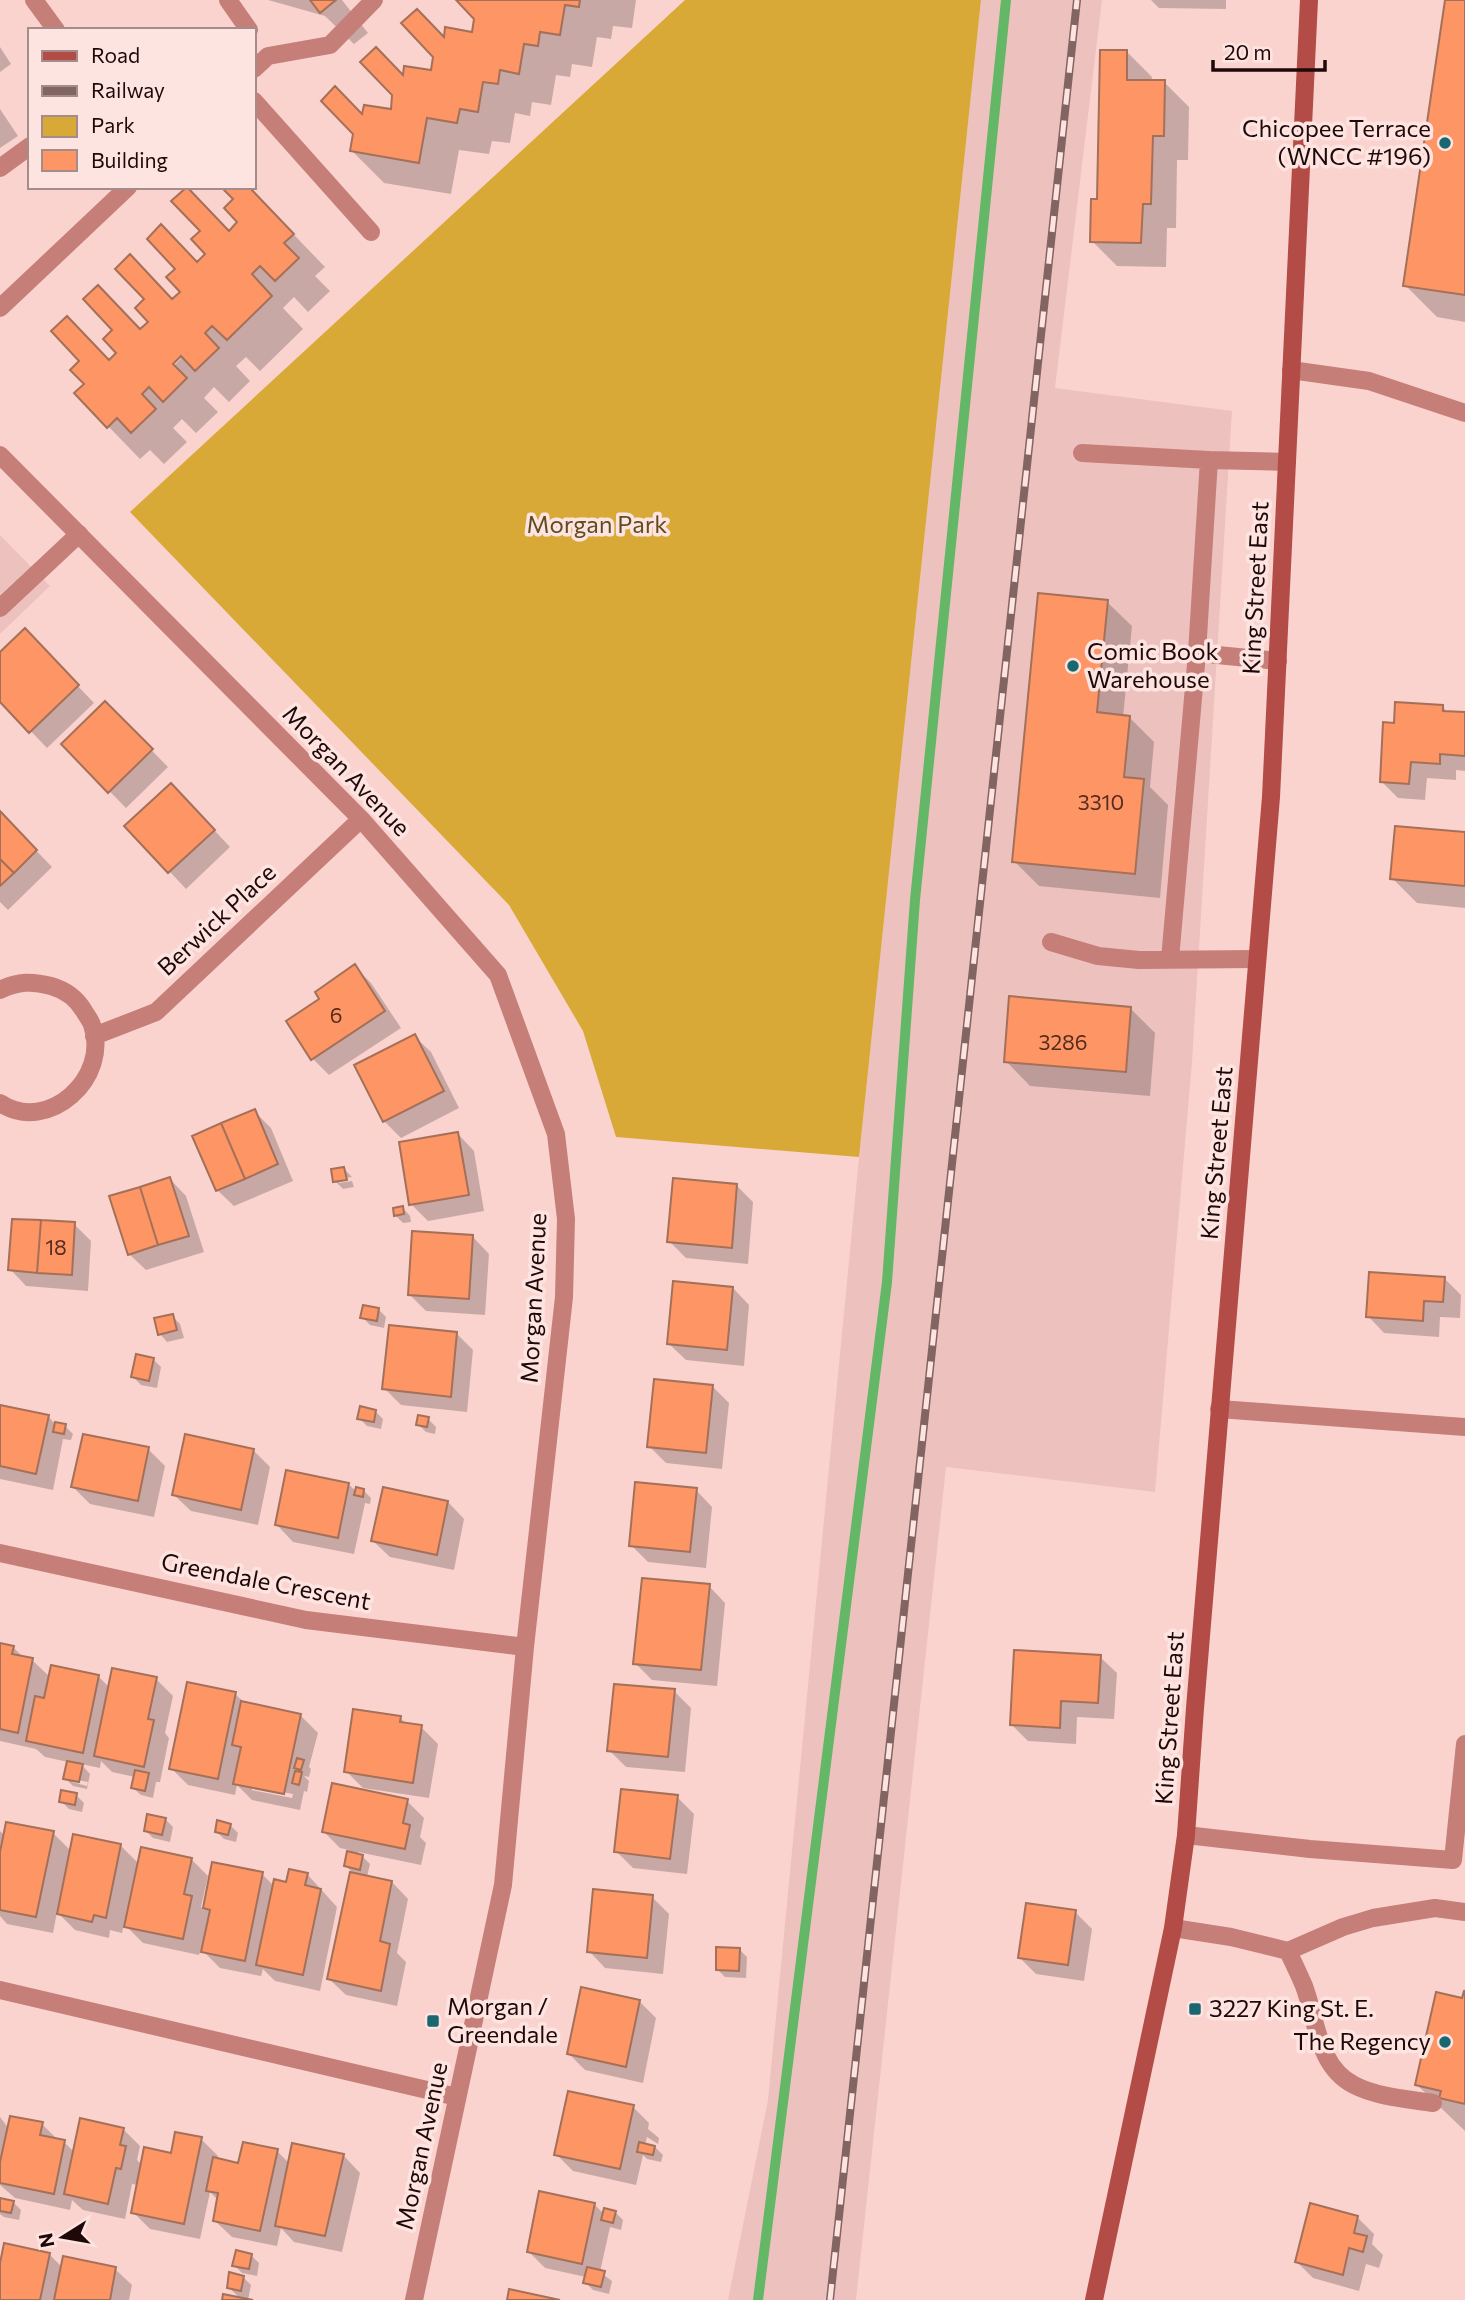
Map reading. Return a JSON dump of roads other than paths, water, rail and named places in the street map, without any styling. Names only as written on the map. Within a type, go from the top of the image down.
[{"type":"main road","name":"King Street East","points":[[1094,2300],[1173,1928],[1186,1835],[1271,797],[1309,0]]},
{"type":"street","points":[[34,0],[55,28]]},
{"type":"street","points":[[228,0],[248,28]]},
{"type":"street","points":[[256,67],[268,56],[330,45],[374,0]]},
{"type":"street","points":[[256,40],[268,56]]},
{"type":"street","points":[[256,103],[371,232]]},
{"type":"street","points":[[0,168],[28,147]]},
{"type":"street","points":[[0,308],[126,189]]},
{"type":"street","points":[[1291,370],[1369,381],[1465,413]]},
{"type":"street","points":[[1082,453],[1287,462]]},
{"type":"street","name":"Morgan Avenue","points":[[0,455],[361,818],[498,975],[556,1134],[566,1219],[564,1297],[525,1647],[503,1885],[414,2300]]},
{"type":"street","points":[[1170,959],[1197,653],[1209,460]]},
{"type":"street","points":[[0,608],[79,534]]},
{"type":"street","points":[[1197,653],[1278,661]]},
{"type":"street","name":"Berwick Place","points":[[94,1035],[156,1012],[361,818]]},
{"type":"street","points":[[1051,942],[1098,956],[1139,960],[1256,960]]},
{"type":"street","points":[[0,990],[11,984],[33,981],[62,989],[79,1003],[93,1026],[96,1048],[89,1076],[76,1094],[50,1109],[28,1112],[0,1103]]},
{"type":"street","points":[[1219,1409],[1465,1427]]},
{"type":"street","name":"Greendale Crescent","points":[[0,1553],[306,1620],[525,1647]]},
{"type":"street","points":[[1186,1835],[1310,1849],[1459,1860],[1465,1744]]},
{"type":"street","points":[[1173,1928],[1231,1937],[1288,1951],[1343,1927],[1373,1918],[1435,1908],[1465,1912]]},
{"type":"street","points":[[1288,1951],[1304,1986],[1329,2063],[1342,2077],[1368,2091],[1433,2103]]},
{"type":"street","points":[[0,1990],[457,2097]]},
{"type":"waterway","points":[[758,2300],[887,1282],[915,900],[1006,0]]},
{"type":"railway","points":[[830,2300],[1077,0]]},
{"type":"place","name":"Chicopee Terrace (WNCC #196)","points":[[1445,143]]},
{"type":"place","name":"Comic Book Warehouse","points":[[1073,666]]},
{"type":"place","name":"3227 King St. E.","points":[[1195,2009]]},
{"type":"place","name":"Morgan / Greendale","points":[[433,2021]]},
{"type":"place","name":"The Regency","points":[[1445,2042]]},
{"type":"park label","name":"Morgan Park","points":[[597,525]]}]
